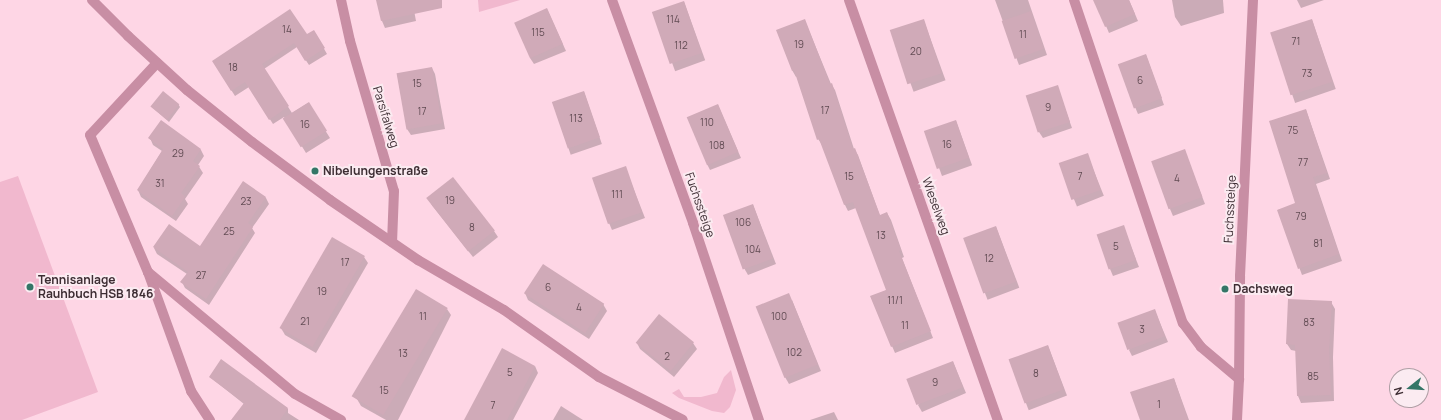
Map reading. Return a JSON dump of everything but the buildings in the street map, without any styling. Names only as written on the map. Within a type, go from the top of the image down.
[{"type":"street","points":[[92,0],[187,90],[252,142],[330,200],[418,260],[504,310],[599,377],[683,420]]},
{"type":"street","name":"Parsifalweg","points":[[341,0],[350,41],[394,191],[392,242]]},
{"type":"street","name":"Fuchssteige","points":[[612,0],[693,223],[759,420]]},
{"type":"street","name":"Wieselweg","points":[[849,0],[998,420]]},
{"type":"street","points":[[1074,0],[1183,323],[1201,347],[1240,379]]},
{"type":"street","name":"Fuchssteige","points":[[1236,420],[1240,379],[1240,276],[1253,0]]},
{"type":"street","points":[[157,63],[90,135],[148,272],[191,391],[210,420]]},
{"type":"street","points":[[148,272],[295,394],[341,420]]},
{"type":"shaded area","points":[[478,0],[520,0],[479,12]]},
{"type":"shaded area","name":"Tennisanlage Rauhbuch HSB 1846","points":[[18,176],[98,392],[22,420],[0,420],[0,182]]},
{"type":"shaded area","points":[[731,370],[736,390],[730,407],[724,413],[712,411],[679,398],[672,393],[679,389],[684,397],[701,397],[717,393],[724,377]]},
{"type":"place","name":"Nibelungenstraße","points":[[315,171]]},
{"type":"place","name":"Tennisanlage Rauhbuch HSB 1846","points":[[30,287]]},
{"type":"place","name":"Dachsweg","points":[[1225,289]]}]
